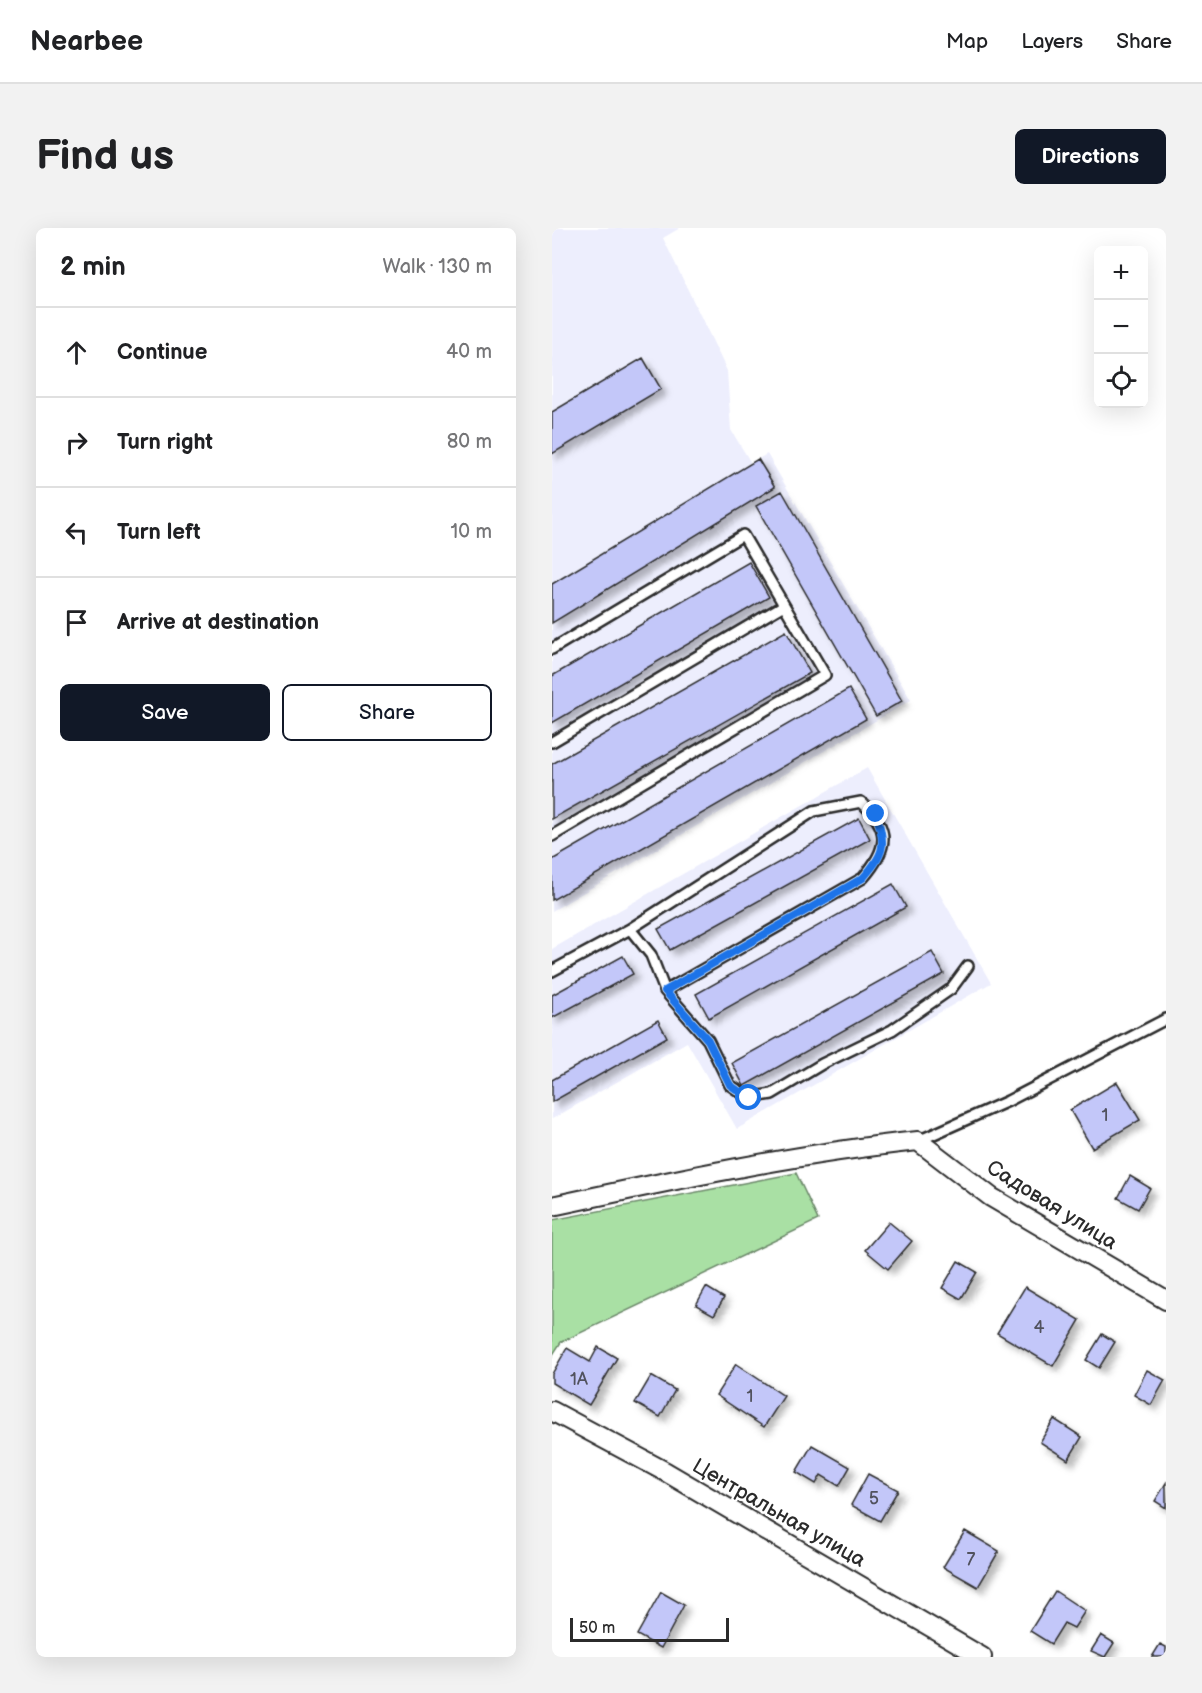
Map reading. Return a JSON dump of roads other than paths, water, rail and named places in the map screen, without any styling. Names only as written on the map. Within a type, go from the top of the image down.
[{"type":"street","points":[[552,1206],[706,1174],[856,1148],[918,1141]]},
{"type":"street","name":"Садовая улица","points":[[918,1141],[991,1197],[1166,1300]]},
{"type":"street","name":"Центральная улица","points":[[552,1411],[666,1472],[982,1657]]},
{"type":"lane","points":[[552,649],[743,535],[825,675],[552,836]]},
{"type":"lane","points":[[552,742],[784,605]]},
{"type":"lane","points":[[552,971],[630,928],[814,811],[861,802],[876,814],[884,837],[880,858],[863,878],[665,991]]},
{"type":"lane","points":[[630,928],[651,955],[665,991],[708,1040],[730,1085],[749,1098],[772,1094],[822,1064],[892,1030],[951,989],[968,966]]},
{"type":"lane","points":[[918,1141],[1008,1101],[1166,1019]]}]
